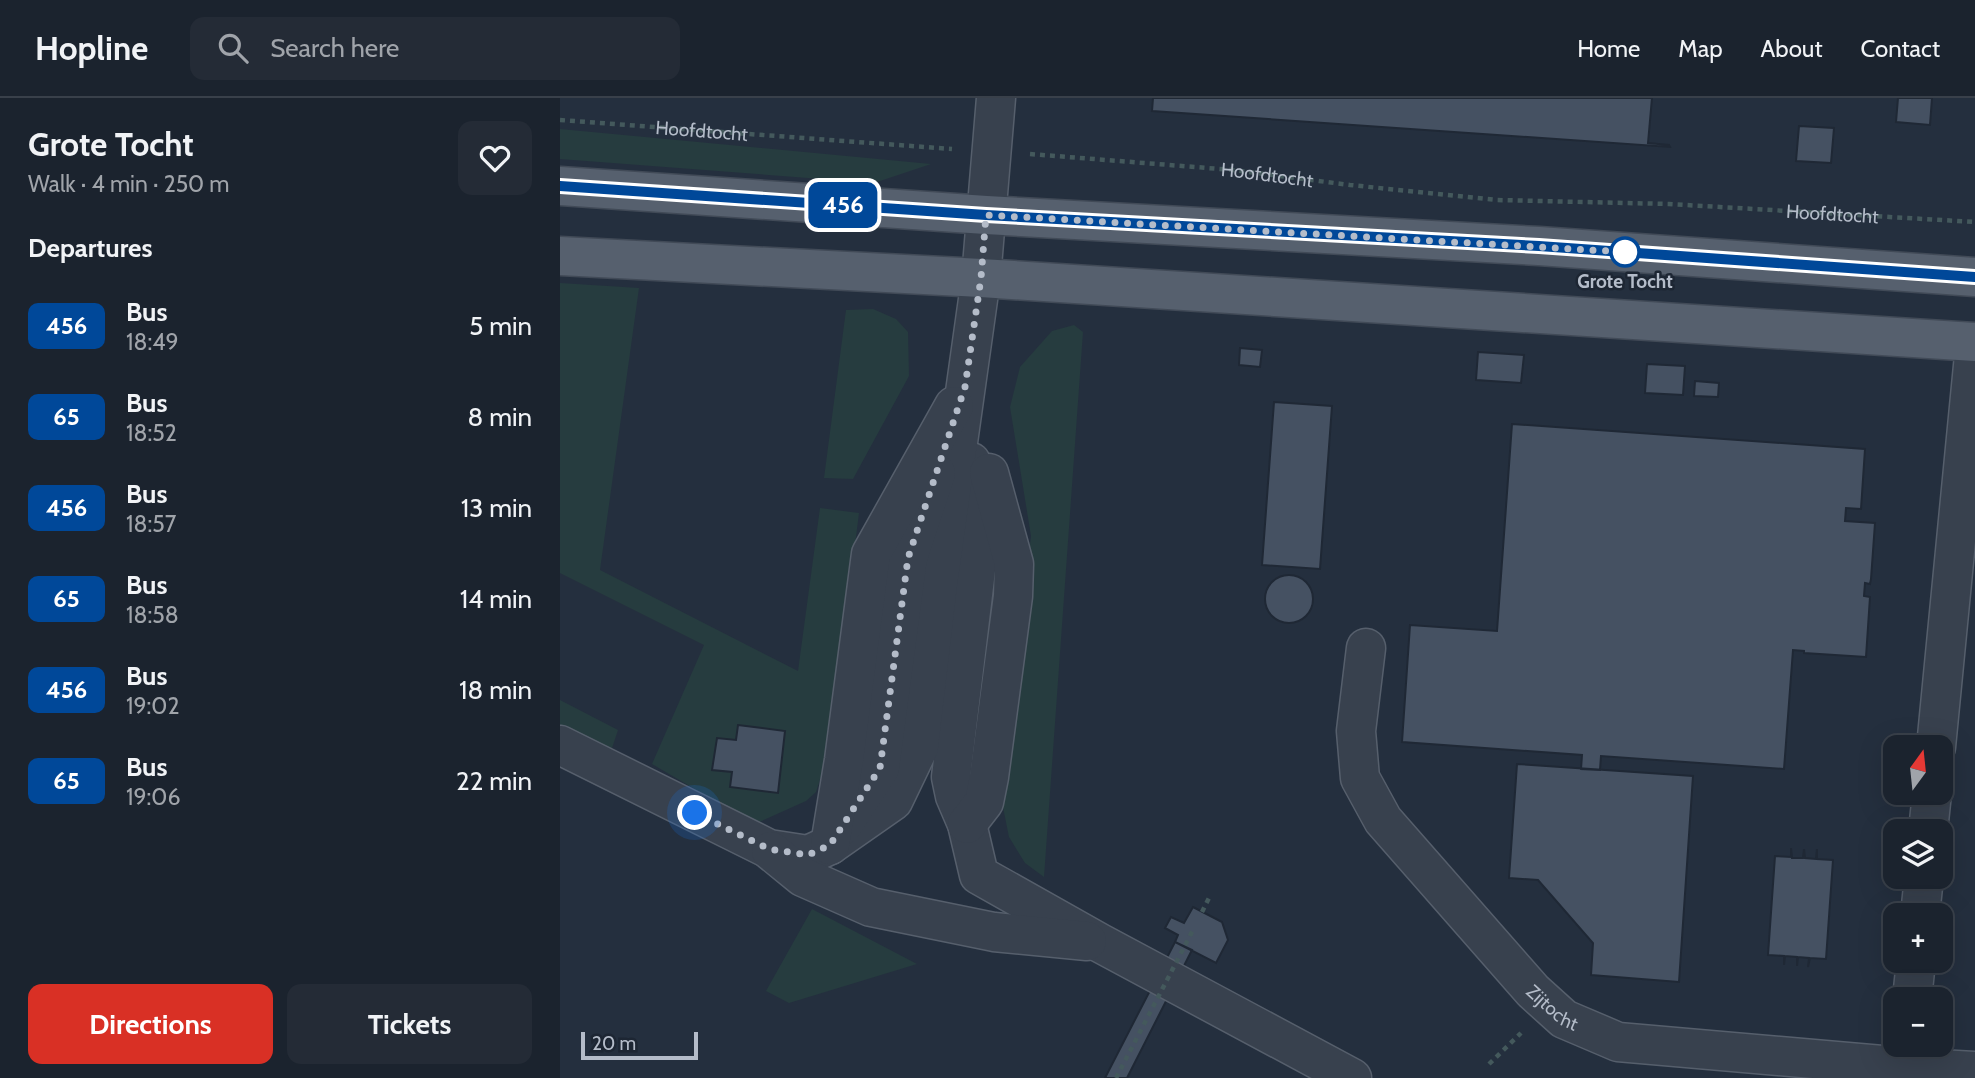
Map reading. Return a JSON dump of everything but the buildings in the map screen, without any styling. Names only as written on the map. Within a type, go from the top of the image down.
[{"type":"main road","points":[[560,186],[986,215],[1539,246],[1975,277]]},
{"type":"main road","points":[[560,256],[981,278],[1975,344]]},
{"type":"street","points":[[769,849],[808,855],[830,845],[892,801],[919,747],[938,585],[981,278],[996,98]]},
{"type":"street","points":[[1938,735],[1975,344]]},
{"type":"street","points":[[965,387],[978,553],[951,777],[955,796],[967,824],[979,874],[1100,943],[1352,1078]]},
{"type":"street","points":[[830,845],[846,749],[871,554],[965,387]]},
{"type":"street","name":"Zijtocht","points":[[1366,648],[1356,731],[1360,778],[1383,820],[1533,991],[1564,1019],[1618,1042],[1906,1063],[1975,1071]]},
{"type":"street","points":[[560,746],[769,849],[803,877],[871,907],[994,932],[1100,943]]},
{"type":"path","name":"Hoofdtocht","points":[[560,120],[1233,170],[1497,200],[1669,204],[1975,222]]},
{"type":"path","points":[[1202,912],[1209,898]]},
{"type":"path","points":[[1116,1078],[1193,930]]},
{"type":"green space","points":[[560,129],[931,164],[874,183],[560,159]]},
{"type":"green space","points":[[560,283],[639,288],[600,570],[798,671],[820,508],[859,513],[838,680],[824,767],[816,792],[806,801],[755,824],[652,764],[704,645],[560,573]]},
{"type":"green space","points":[[873,309],[896,319],[908,332],[909,376],[853,479],[824,478],[846,310]]},
{"type":"green space","points":[[1074,325],[1083,332],[1044,877],[1025,863],[1009,837],[1001,797],[1031,536],[1010,407],[1020,367],[1052,331]]},
{"type":"green space","points":[[560,700],[618,730],[611,751],[560,725]]},
{"type":"green space","points":[[812,909],[917,964],[789,1003],[766,991]]},
{"type":"bus line","name":"456","points":[[560,186],[986,215],[1539,246],[1975,277]]},
{"type":"place","name":"Grote Tocht","points":[[1625,252]]},
{"type":"route","points":[[695,813],[769,849],[808,855],[830,845],[880,768],[908,558],[965,387],[981,278],[986,215],[1625,252]]}]
